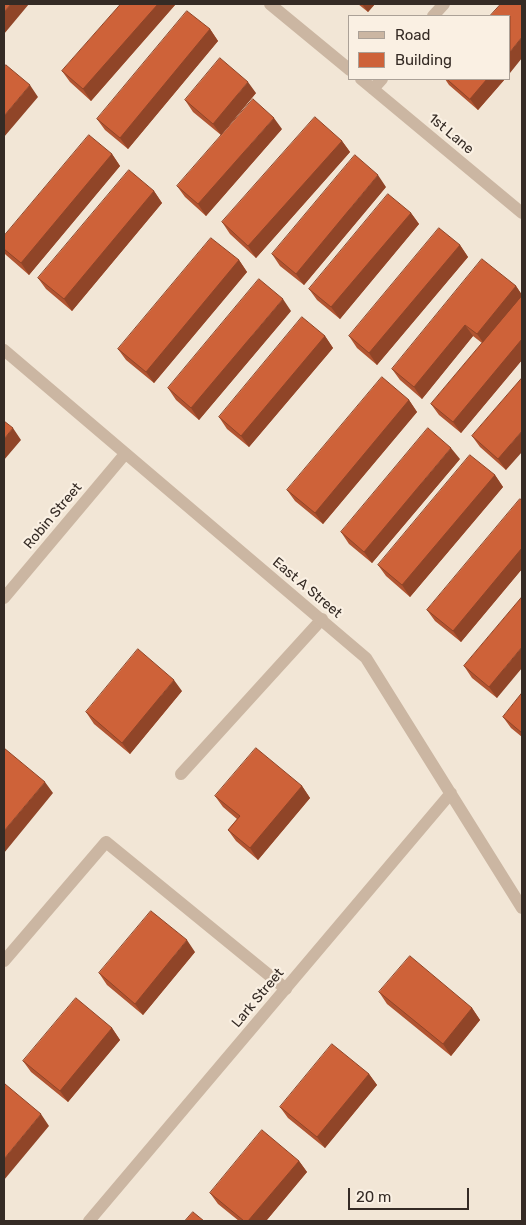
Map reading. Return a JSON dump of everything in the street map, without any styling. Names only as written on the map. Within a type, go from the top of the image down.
[{"type":"street","points":[[270,4],[348,68]]},
{"type":"street","points":[[434,15],[444,4]]},
{"type":"street","name":"1st Lane","points":[[361,80],[522,213]]},
{"type":"street","points":[[373,89],[381,80]]},
{"type":"street","name":"East A Street","points":[[4,350],[366,658],[522,908]]},
{"type":"street","name":"Robin Street","points":[[4,598],[125,454]]},
{"type":"street","points":[[182,774],[322,619]]},
{"type":"street","name":"Lark Street","points":[[89,1221],[451,793]]},
{"type":"street","points":[[4,961],[106,842],[286,989]]},
{"type":"building","points":[[4,4],[11,4],[4,12]]},
{"type":"building","points":[[121,4],[158,4],[83,89],[62,71]]},
{"type":"building","points":[[501,4],[522,4],[522,37],[511,51],[511,15],[491,15]]},
{"type":"building","points":[[187,11],[210,29],[120,138],[97,119]]},
{"type":"building","points":[[220,58],[248,82],[213,124],[185,100]]},
{"type":"building","points":[[6,65],[30,85],[4,116],[4,68]]},
{"type":"building","points":[[448,80],[486,80],[470,99]]},
{"type":"building","points":[[253,99],[274,118],[198,204],[177,186]]},
{"type":"building","points":[[315,117],[342,141],[248,246],[222,222]]},
{"type":"building","points":[[89,135],[112,154],[21,263],[4,249],[4,236]]},
{"type":"building","points":[[355,155],[378,175],[296,274],[272,254]]},
{"type":"building","points":[[129,170],[154,191],[64,299],[38,278]]},
{"type":"building","points":[[388,194],[411,213],[331,307],[309,289]]},
{"type":"building","points":[[439,228],[460,245],[369,353],[349,336]]},
{"type":"building","points":[[211,238],[239,260],[146,372],[118,349]]},
{"type":"building","points":[[482,259],[516,286],[477,334],[465,325],[414,387],[392,369]]},
{"type":"building","points":[[259,279],[283,299],[191,408],[168,388]]},
{"type":"building","points":[[521,297],[522,339],[453,422],[431,404]]},
{"type":"building","points":[[302,317],[325,336],[241,436],[219,417]]},
{"type":"building","points":[[382,377],[409,400],[315,513],[287,490]]},
{"type":"building","points":[[522,378],[522,431],[498,459],[472,436]]},
{"type":"building","points":[[4,421],[13,428],[4,439]]},
{"type":"building","points":[[428,428],[451,448],[364,552],[341,532]]},
{"type":"building","points":[[470,455],[495,475],[402,585],[378,565]]},
{"type":"building","points":[[520,499],[522,500],[522,548],[453,631],[427,610]]},
{"type":"building","points":[[522,597],[522,647],[489,687],[464,666]]},
{"type":"building","points":[[138,649],[174,680],[122,743],[86,712]]},
{"type":"building","points":[[522,693],[522,733],[503,717]]},
{"type":"building","points":[[4,748],[45,782],[4,831]]},
{"type":"building","points":[[256,748],[302,786],[250,848],[228,830],[240,816],[215,796]]},
{"type":"building","points":[[151,911],[187,940],[135,1004],[99,973]]},
{"type":"building","points":[[410,956],[472,1008],[443,1044],[379,992]]},
{"type":"building","points":[[76,998],[112,1028],[60,1091],[23,1061]]},
{"type":"building","points":[[332,1044],[369,1074],[317,1137],[280,1107]]},
{"type":"building","points":[[5,1084],[41,1114],[4,1159],[4,1086]]},
{"type":"building","points":[[262,1130],[299,1161],[248,1221],[244,1221],[210,1193]]},
{"type":"building","points":[[193,1212],[204,1221],[185,1221]]}]
